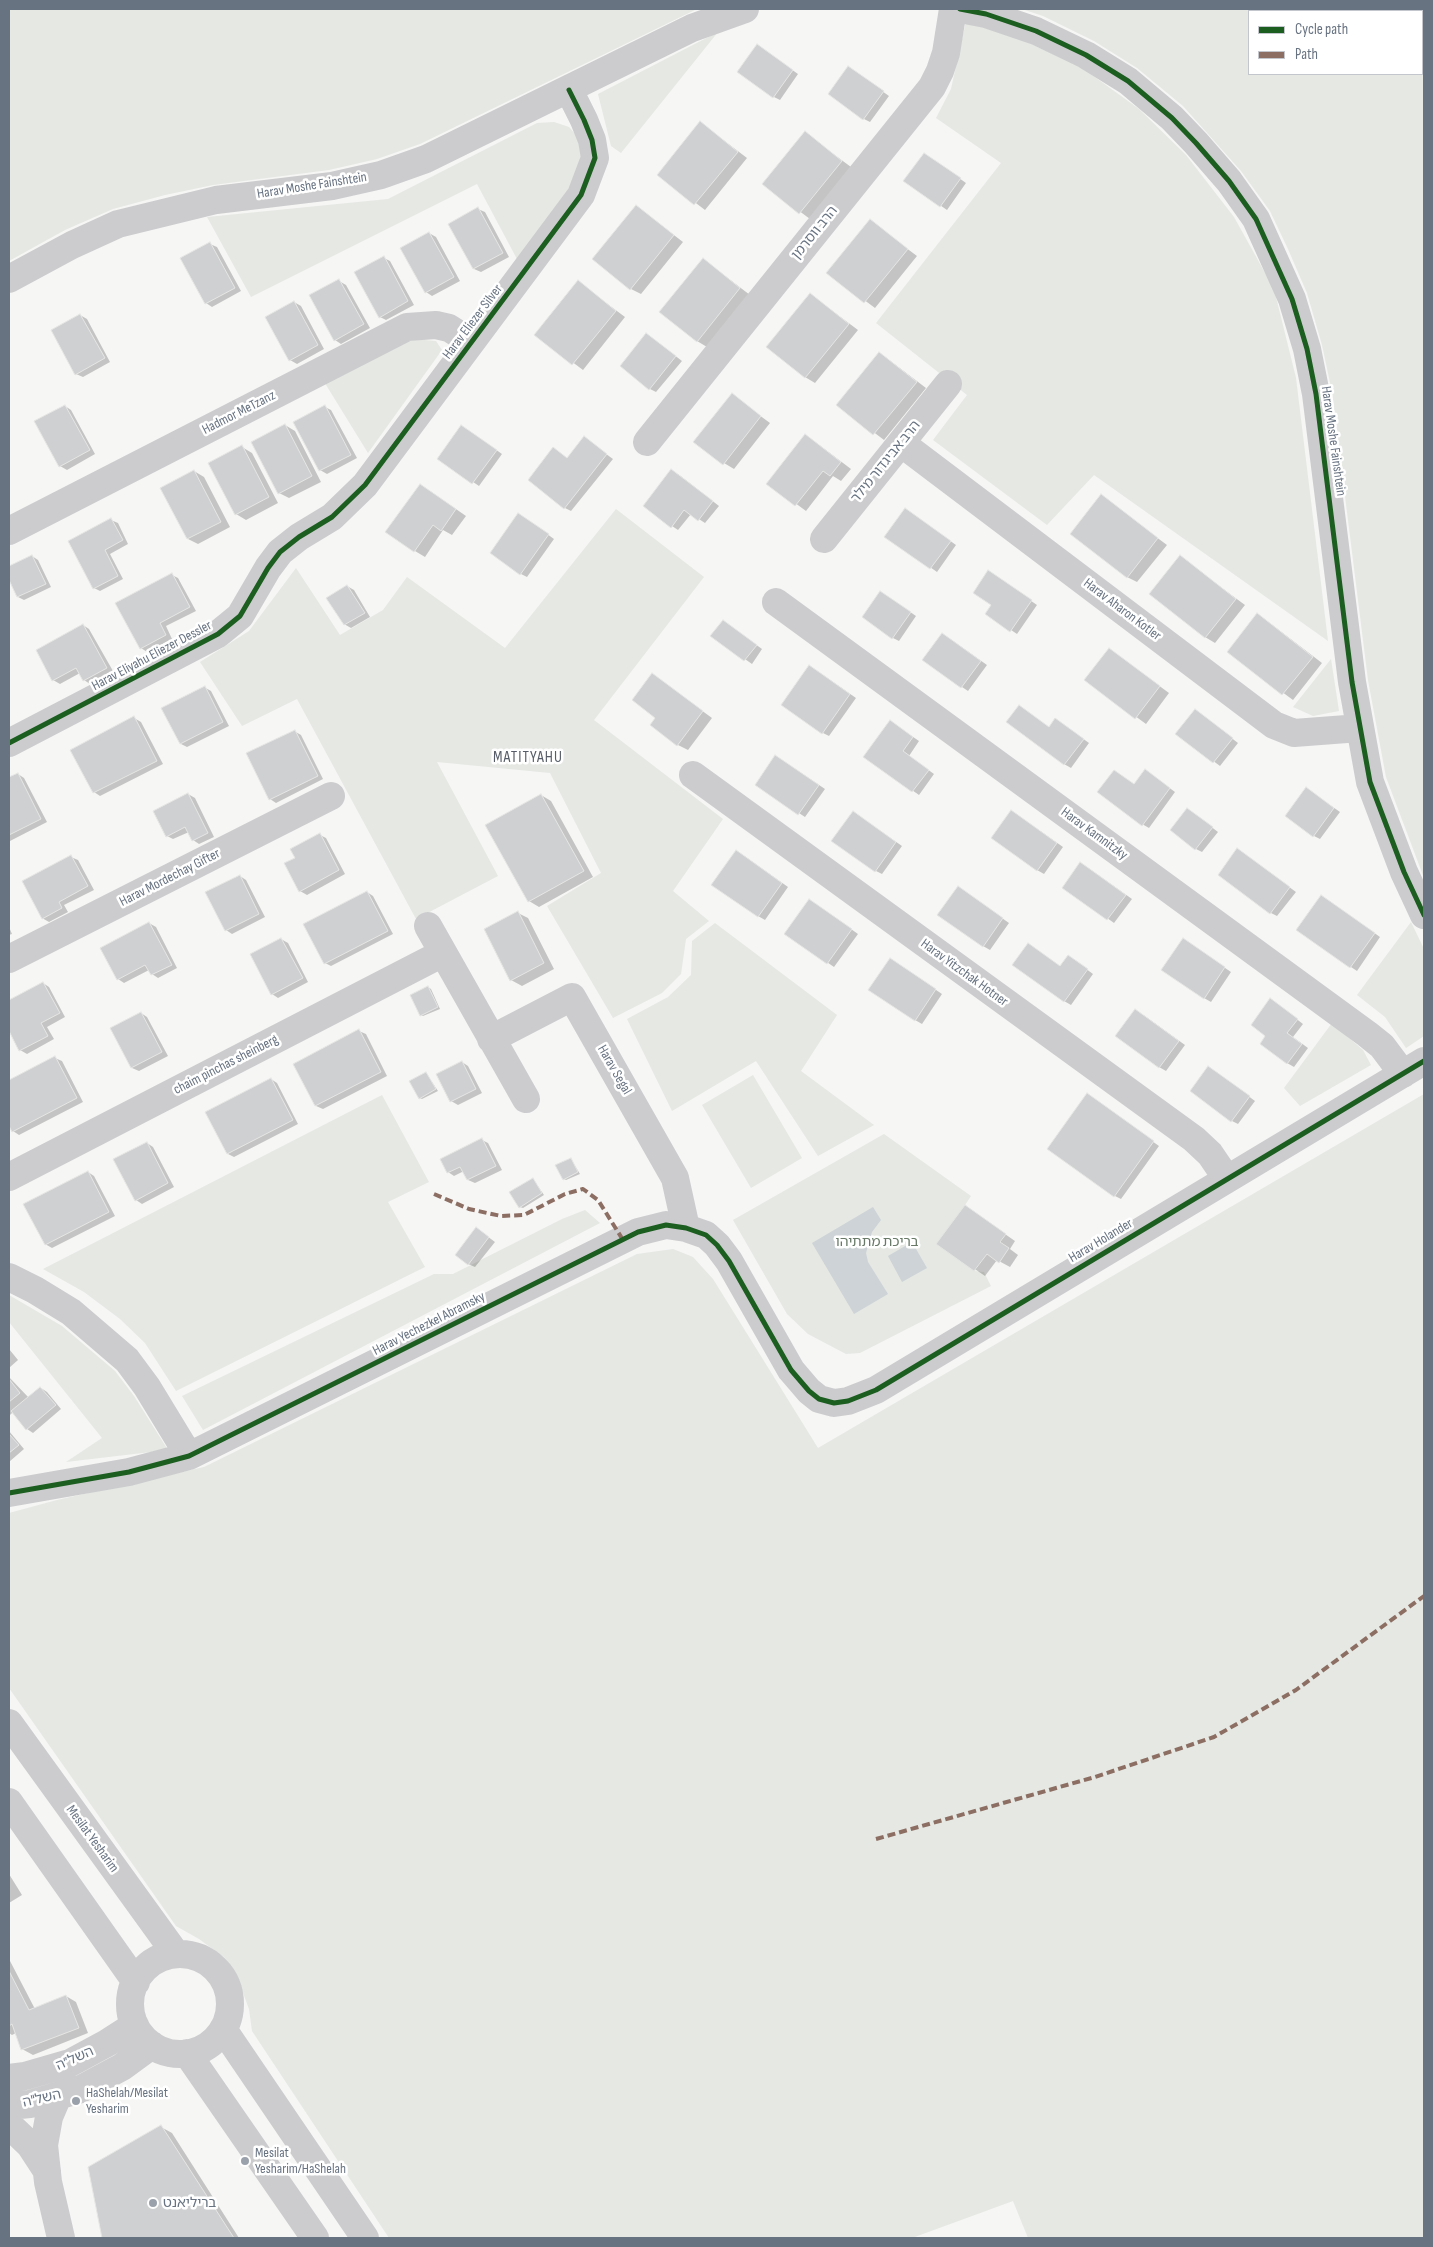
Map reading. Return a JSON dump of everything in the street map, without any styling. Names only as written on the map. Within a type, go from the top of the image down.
[{"type":"street","name":"Harav Moshe Fainshtein","points":[[9,279],[72,245],[118,224],[216,200],[332,186],[381,175],[426,159],[463,143],[692,28],[745,9]]},
{"type":"street","name":"הרב ווסרמן","points":[[647,442],[932,87],[946,53],[953,9]]},
{"type":"street","name":"Harav Moshe Fainshtein","points":[[960,9],[986,14],[1036,31],[1086,55],[1128,82],[1172,118],[1196,143],[1229,181],[1256,219],[1292,299],[1309,358],[1316,394],[1352,682],[1370,782],[1404,872],[1424,915]]},
{"type":"street","name":"Harav Eliezer Silver","points":[[299,537],[332,518],[365,485],[581,195],[595,158],[592,140],[569,90]]},
{"type":"street","name":"Hadmor MeTzanz","points":[[9,530],[407,327],[436,325],[449,328],[471,342]]},
{"type":"street","name":"הרב אביגדור מילר","points":[[824,539],[948,384]]},
{"type":"street","name":"Harav Aharon Kotler","points":[[901,443],[1274,725],[1294,733],[1360,728]]},
{"type":"street","name":"Harav Eliyahu Eliezer Dessler","points":[[9,743],[218,634],[240,616],[268,568],[280,552],[299,537]]},
{"type":"street","name":"Harav Kamnitzky","points":[[776,602],[1382,1046],[1414,1067]]},
{"type":"street","name":"Harav Yitzchak Hotner","points":[[693,775],[1194,1139],[1210,1154],[1227,1179]]},
{"type":"street","name":"Harav Mordechay Gifter","points":[[9,959],[331,796]]},
{"type":"street","points":[[428,926],[526,1099]]},
{"type":"street","name":"chaim pinchas sheinberg","points":[[9,1177],[442,953]]},
{"type":"street","name":"Harav Segal","points":[[491,1039],[572,997],[675,1178],[686,1228]]},
{"type":"street","name":"Harav Holander","points":[[791,1370],[809,1392],[820,1399],[834,1403],[848,1401],[876,1390],[1414,1067]]},
{"type":"street","name":"Harav Yechezkel Abramsky","points":[[9,1493],[129,1472],[189,1456],[638,1232],[666,1225],[686,1228],[706,1235],[729,1261],[791,1370]]},
{"type":"street","points":[[9,1277],[71,1312],[127,1360],[147,1387],[189,1456]]},
{"type":"street","name":"Mesilat Yesharim","points":[[9,1722],[176,1954]]},
{"type":"street","points":[[9,1802],[136,1982]]},
{"type":"street","points":[[176,1954],[190,1955],[202,1959],[214,1967],[223,1977],[230,2003],[229,2016],[224,2029],[208,2045],[187,2053],[163,2051],[152,2045],[142,2036],[135,2025],[130,2010],[131,1996],[136,1982],[152,1963],[176,1954]]},
{"type":"street","name":"השל”ה","points":[[9,2078],[25,2076],[70,2063],[135,2025]]},
{"type":"street","points":[[224,2029],[365,2238]]},
{"type":"street","name":"השל\"ה","points":[[9,2106],[30,2104],[81,2089],[101,2079],[152,2045]]},
{"type":"street","points":[[187,2053],[315,2238]]},
{"type":"street","points":[[58,2096],[49,2117],[44,2145],[47,2172],[61,2238]]},
{"type":"street","points":[[9,2125],[30,2145],[47,2172]]},
{"type":"green space","points":[[9,9],[697,9],[420,144],[377,159],[329,170],[213,185],[113,209],[65,230],[9,261]]},
{"type":"green space","points":[[1022,9],[1424,9],[1424,878],[1386,777],[1368,680],[1332,392],[1322,345],[1307,293],[1270,211],[1241,171],[1183,106],[1137,68],[1094,41],[1043,16]]},
{"type":"green space","points":[[966,21],[1023,40],[1081,67],[1139,109],[1186,155],[1234,217],[1274,289],[1296,378],[1328,641],[1094,475],[1047,525],[933,440],[967,395],[876,323],[1001,163],[936,118],[951,89]]},
{"type":"green space","points":[[718,32],[621,153],[611,146],[598,94]]},
{"type":"green space","points":[[554,122],[569,127],[578,137],[581,156],[576,179],[517,259],[477,184],[251,297],[207,217],[388,199],[537,123]]},
{"type":"green space","points":[[412,339],[436,341],[442,350],[368,453],[323,380]]},
{"type":"green space","points":[[616,509],[704,577],[594,720],[723,819],[673,891],[709,921],[686,939],[681,974],[662,993],[613,1018],[547,906],[601,873],[550,773],[437,762],[498,876],[416,919],[297,699],[242,726],[200,662],[249,631],[296,568],[340,635],[383,610],[407,577],[505,648]]},
{"type":"green space","points":[[1331,659],[1339,711],[1313,716],[1293,707]]},
{"type":"green space","points":[[1411,922],[1424,949],[1424,1036],[1406,1048],[1385,1017],[1357,995]]},
{"type":"green space","points":[[715,923],[837,1015],[801,1071],[874,1125],[818,1156],[756,1061],[672,1111],[627,1019],[668,997],[691,975],[692,941]]},
{"type":"green space","points":[[1332,1023],[1363,1050],[1371,1065],[1300,1106],[1284,1088]]},
{"type":"green space","points":[[753,1075],[802,1158],[751,1188],[702,1105]]},
{"type":"green space","points":[[1424,1094],[1424,2238],[1028,2238],[1013,2201],[912,2238],[389,2238],[252,2031],[249,2009],[239,1982],[225,1958],[199,1939],[176,1926],[9,1688],[9,1513],[57,1500],[204,1467],[637,1254],[673,1249],[693,1257],[713,1279],[818,1448]]},
{"type":"green space","points":[[382,1095],[429,1182],[388,1202],[425,1267],[176,1391],[145,1343],[120,1319],[84,1292],[43,1269]]},
{"type":"green space","name":"בריכת מתתיהו","points":[[884,1134],[971,1196],[965,1205],[1006,1234],[1001,1242],[1009,1248],[999,1263],[987,1254],[975,1271],[984,1272],[991,1286],[860,1353],[846,1354],[808,1334],[787,1314],[733,1220]]},
{"type":"green space","points":[[585,1210],[600,1223],[203,1430],[182,1396],[434,1274],[453,1274],[562,1219]]},
{"type":"green space","points":[[9,1295],[62,1326],[115,1371],[134,1396],[168,1450],[66,1462],[102,1438],[9,1322]]},
{"type":"shaded area","points":[[873,1207],[881,1220],[872,1232],[866,1253],[868,1262],[888,1294],[854,1314],[812,1243]]},
{"type":"shaded area","points":[[912,1242],[927,1268],[902,1282],[888,1256]]},
{"type":"building","points":[[757,44],[793,70],[773,98],[737,72]]},
{"type":"building","points":[[848,66],[884,91],[863,120],[828,94]]},
{"type":"building","points":[[700,121],[738,152],[694,205],[657,175]]},
{"type":"building","points":[[805,131],[842,161],[799,214],[762,184]]},
{"type":"building","points":[[924,153],[961,178],[940,207],[903,181]]},
{"type":"building","points":[[636,205],[674,235],[630,290],[592,259]]},
{"type":"building","points":[[478,207],[503,253],[473,269],[448,224]]},
{"type":"building","points":[[870,219],[908,249],[864,303],[826,273]]},
{"type":"building","points":[[429,232],[454,277],[425,293],[400,248]]},
{"type":"building","points":[[210,242],[235,288],[205,304],[180,258]]},
{"type":"building","points":[[384,256],[408,301],[379,318],[354,272]]},
{"type":"building","points":[[703,258],[740,288],[697,342],[659,312]]},
{"type":"building","points":[[339,279],[364,324],[334,341],[309,295]]},
{"type":"building","points":[[578,280],[616,311],[572,365],[534,335]]},
{"type":"building","points":[[810,293],[849,324],[805,378],[766,347]]},
{"type":"building","points":[[294,301],[318,345],[289,361],[265,317]]},
{"type":"building","points":[[80,314],[105,358],[75,375],[51,330]]},
{"type":"building","points":[[646,333],[676,356],[649,390],[620,366]]},
{"type":"building","points":[[879,352],[917,382],[873,435],[836,405]]},
{"type":"building","points":[[732,393],[761,416],[723,465],[693,442]]},
{"type":"building","points":[[65,405],[90,450],[59,467],[34,421]]},
{"type":"building","points":[[325,405],[351,455],[319,471],[293,422]]},
{"type":"building","points":[[285,424],[312,476],[278,494],[251,442]]},
{"type":"building","points":[[461,425],[497,450],[472,484],[437,459]]},
{"type":"building","points":[[805,434],[841,462],[830,476],[823,471],[795,506],[766,484]]},
{"type":"building","points":[[584,436],[607,454],[564,509],[528,480],[553,447],[567,458]]},
{"type":"building","points":[[242,445],[269,497],[235,515],[208,463]]},
{"type":"building","points":[[671,469],[713,501],[698,521],[684,510],[671,528],[643,506]]},
{"type":"building","points":[[194,470],[221,522],[187,539],[160,488]]},
{"type":"building","points":[[420,484],[456,509],[441,531],[433,525],[414,552],[385,532]]},
{"type":"building","points":[[1101,494],[1158,538],[1127,578],[1070,534]]},
{"type":"building","points":[[905,508],[951,541],[930,569],[884,537]]},
{"type":"building","points":[[518,513],[549,534],[520,575],[490,553]]},
{"type":"building","points":[[111,518],[123,540],[105,550],[118,576],[93,589],[68,541]]},
{"type":"building","points":[[32,555],[46,584],[17,597],[9,580],[9,566]]},
{"type":"building","points":[[1180,555],[1236,599],[1205,638],[1149,594]]},
{"type":"building","points":[[988,570],[1032,600],[1010,632],[985,614],[991,605],[973,593]]},
{"type":"building","points":[[172,573],[190,607],[160,623],[166,635],[140,649],[115,603]]},
{"type":"building","points":[[347,585],[365,613],[344,625],[326,598]]},
{"type":"building","points":[[880,591],[911,612],[892,639],[862,617]]},
{"type":"building","points":[[1257,613],[1313,657],[1282,695],[1227,652]]},
{"type":"building","points":[[723,620],[757,645],[744,661],[710,636]]},
{"type":"building","points":[[83,624],[107,668],[83,681],[76,668],[52,681],[36,650]]},
{"type":"building","points":[[942,633],[981,661],[961,688],[922,660]]},
{"type":"building","points":[[1109,648],[1160,686],[1135,719],[1084,680]]},
{"type":"building","points":[[809,665],[850,694],[822,734],[781,705]]},
{"type":"building","points":[[652,673],[703,711],[677,746],[650,725],[655,718],[632,700]]},
{"type":"building","points":[[205,686],[223,722],[180,744],[161,708]]},
{"type":"building","points":[[1019,705],[1049,727],[1055,718],[1084,739],[1064,765],[1006,722]]},
{"type":"building","points":[[1195,709],[1233,738],[1213,763],[1175,734]]},
{"type":"building","points":[[134,716],[157,761],[93,793],[70,750]]},
{"type":"building","points":[[890,720],[913,737],[903,751],[929,770],[912,792],[863,757]]},
{"type":"building","points":[[295,730],[318,776],[269,800],[246,753]]},
{"type":"building","points":[[775,755],[819,785],[798,815],[755,785]]},
{"type":"building","points":[[1145,769],[1170,788],[1142,826],[1097,792],[1114,770],[1134,784]]},
{"type":"building","points":[[18,773],[41,819],[9,835],[9,777]]},
{"type":"building","points":[[1306,787],[1334,808],[1313,837],[1285,816]]},
{"type":"building","points":[[188,793],[208,833],[192,841],[185,827],[166,837],[153,811]]},
{"type":"building","points":[[541,794],[584,871],[528,902],[485,825]]},
{"type":"building","points":[[1187,808],[1213,827],[1195,850],[1170,830]]},
{"type":"building","points":[[1011,810],[1057,843],[1037,871],[991,838]]},
{"type":"building","points":[[853,811],[896,842],[875,872],[831,841]]},
{"type":"building","points":[[320,833],[339,870],[299,892],[284,863],[295,858],[290,849]]},
{"type":"building","points":[[1237,848],[1290,887],[1270,914],[1218,875]]},
{"type":"building","points":[[736,850],[782,883],[758,917],[711,885]]},
{"type":"building","points":[[71,855],[88,886],[59,902],[62,908],[42,919],[22,881]]},
{"type":"building","points":[[1080,862],[1126,895],[1107,920],[1062,888]]},
{"type":"building","points":[[240,875],[259,914],[225,931],[205,892]]},
{"type":"building","points":[[958,886],[1003,918],[983,947],[937,915]]},
{"type":"building","points":[[367,891],[388,931],[324,964],[303,924]]},
{"type":"building","points":[[1321,895],[1375,933],[1350,968],[1296,930]]},
{"type":"building","points":[[809,899],[852,929],[827,964],[784,934]]},
{"type":"building","points":[[518,911],[544,963],[510,981],[484,929]]},
{"type":"building","points":[[149,922],[172,965],[151,975],[145,965],[117,980],[100,948]]},
{"type":"building","points":[[281,938],[303,978],[271,995],[250,954]]},
{"type":"building","points":[[1183,938],[1225,967],[1204,999],[1161,970]]},
{"type":"building","points":[[1028,943],[1060,966],[1068,955],[1088,969],[1064,1002],[1012,965]]},
{"type":"building","points":[[890,958],[936,989],[915,1021],[868,990]]},
{"type":"building","points":[[43,982],[60,1013],[41,1023],[48,1036],[19,1051],[9,1031],[9,1000]]},
{"type":"building","points":[[428,986],[438,1007],[420,1016],[410,995]]},
{"type":"building","points":[[1270,998],[1298,1019],[1287,1033],[1302,1044],[1287,1064],[1260,1044],[1265,1036],[1251,1025]]},
{"type":"building","points":[[1135,1009],[1179,1041],[1159,1068],[1115,1036]]},
{"type":"building","points":[[141,1012],[162,1052],[131,1068],[110,1028]]},
{"type":"building","points":[[359,1029],[381,1072],[315,1106],[293,1064]]},
{"type":"building","points":[[55,1056],[77,1098],[12,1132],[9,1126],[9,1080]]},
{"type":"building","points":[[462,1061],[476,1089],[450,1102],[436,1074]]},
{"type":"building","points":[[1208,1066],[1250,1096],[1231,1122],[1190,1091]]},
{"type":"building","points":[[426,1072],[436,1089],[419,1099],[409,1081]]},
{"type":"building","points":[[271,1078],[293,1120],[227,1154],[205,1112]]},
{"type":"building","points":[[1087,1093],[1154,1141],[1114,1197],[1047,1149]]},
{"type":"building","points":[[482,1138],[496,1166],[467,1180],[460,1167],[447,1173],[440,1159]]},
{"type":"building","points":[[147,1142],[168,1183],[135,1201],[113,1159]]},
{"type":"building","points":[[571,1158],[578,1172],[563,1180],[555,1165]]},
{"type":"building","points":[[88,1171],[109,1212],[45,1245],[23,1204]]},
{"type":"building","points":[[533,1178],[542,1193],[519,1208],[509,1192]]},
{"type":"building","points":[[965,1205],[1006,1234],[1000,1242],[1009,1248],[999,1263],[987,1254],[974,1271],[936,1244]]},
{"type":"building","points":[[476,1227],[489,1237],[468,1265],[455,1255]]},
{"type":"building","points":[[9,1379],[20,1393],[9,1402]]},
{"type":"building","points":[[40,1387],[56,1405],[26,1430],[11,1411]]},
{"type":"building","points":[[9,1434],[19,1445],[9,1453]]},
{"type":"building","points":[[9,1971],[29,2010],[66,1995],[79,2028],[21,2050],[12,2024],[9,2026]]},
{"type":"building","name":"בריליאנט","points":[[161,2125],[234,2238],[102,2238],[88,2167]]},
{"type":"marked path","points":[[434,1194],[469,1209],[501,1216],[524,1215],[565,1194],[583,1189],[598,1200],[623,1240]]},
{"type":"marked path","points":[[876,1839],[1095,1777],[1214,1737],[1296,1690],[1424,1596]]},
{"type":"cycle path","points":[[960,9],[986,14],[1036,31],[1086,55],[1128,81],[1172,118],[1196,143],[1229,181],[1256,219],[1292,299],[1307,349],[1316,394],[1352,682],[1370,782],[1404,872],[1424,915]]},
{"type":"cycle path","points":[[9,743],[218,634],[240,616],[268,568],[280,552],[299,537],[332,517],[365,485],[581,195],[595,158],[592,140],[569,90]]},
{"type":"cycle path","points":[[9,1493],[129,1472],[189,1456],[638,1232],[666,1225],[686,1228],[706,1235],[717,1245],[729,1261],[791,1370],[809,1391],[819,1399],[834,1403],[848,1401],[876,1390],[1424,1061]]},
{"type":"place","name":"HaShelah/Mesilat Yesharim","points":[[76,2101]]},
{"type":"place","name":"Mesilat Yesharim/HaShelah","points":[[245,2161]]},
{"type":"place","name":"בריליאנט","points":[[153,2203]]},
{"type":"district","name":"MATITYAHU","points":[[528,758]]}]
